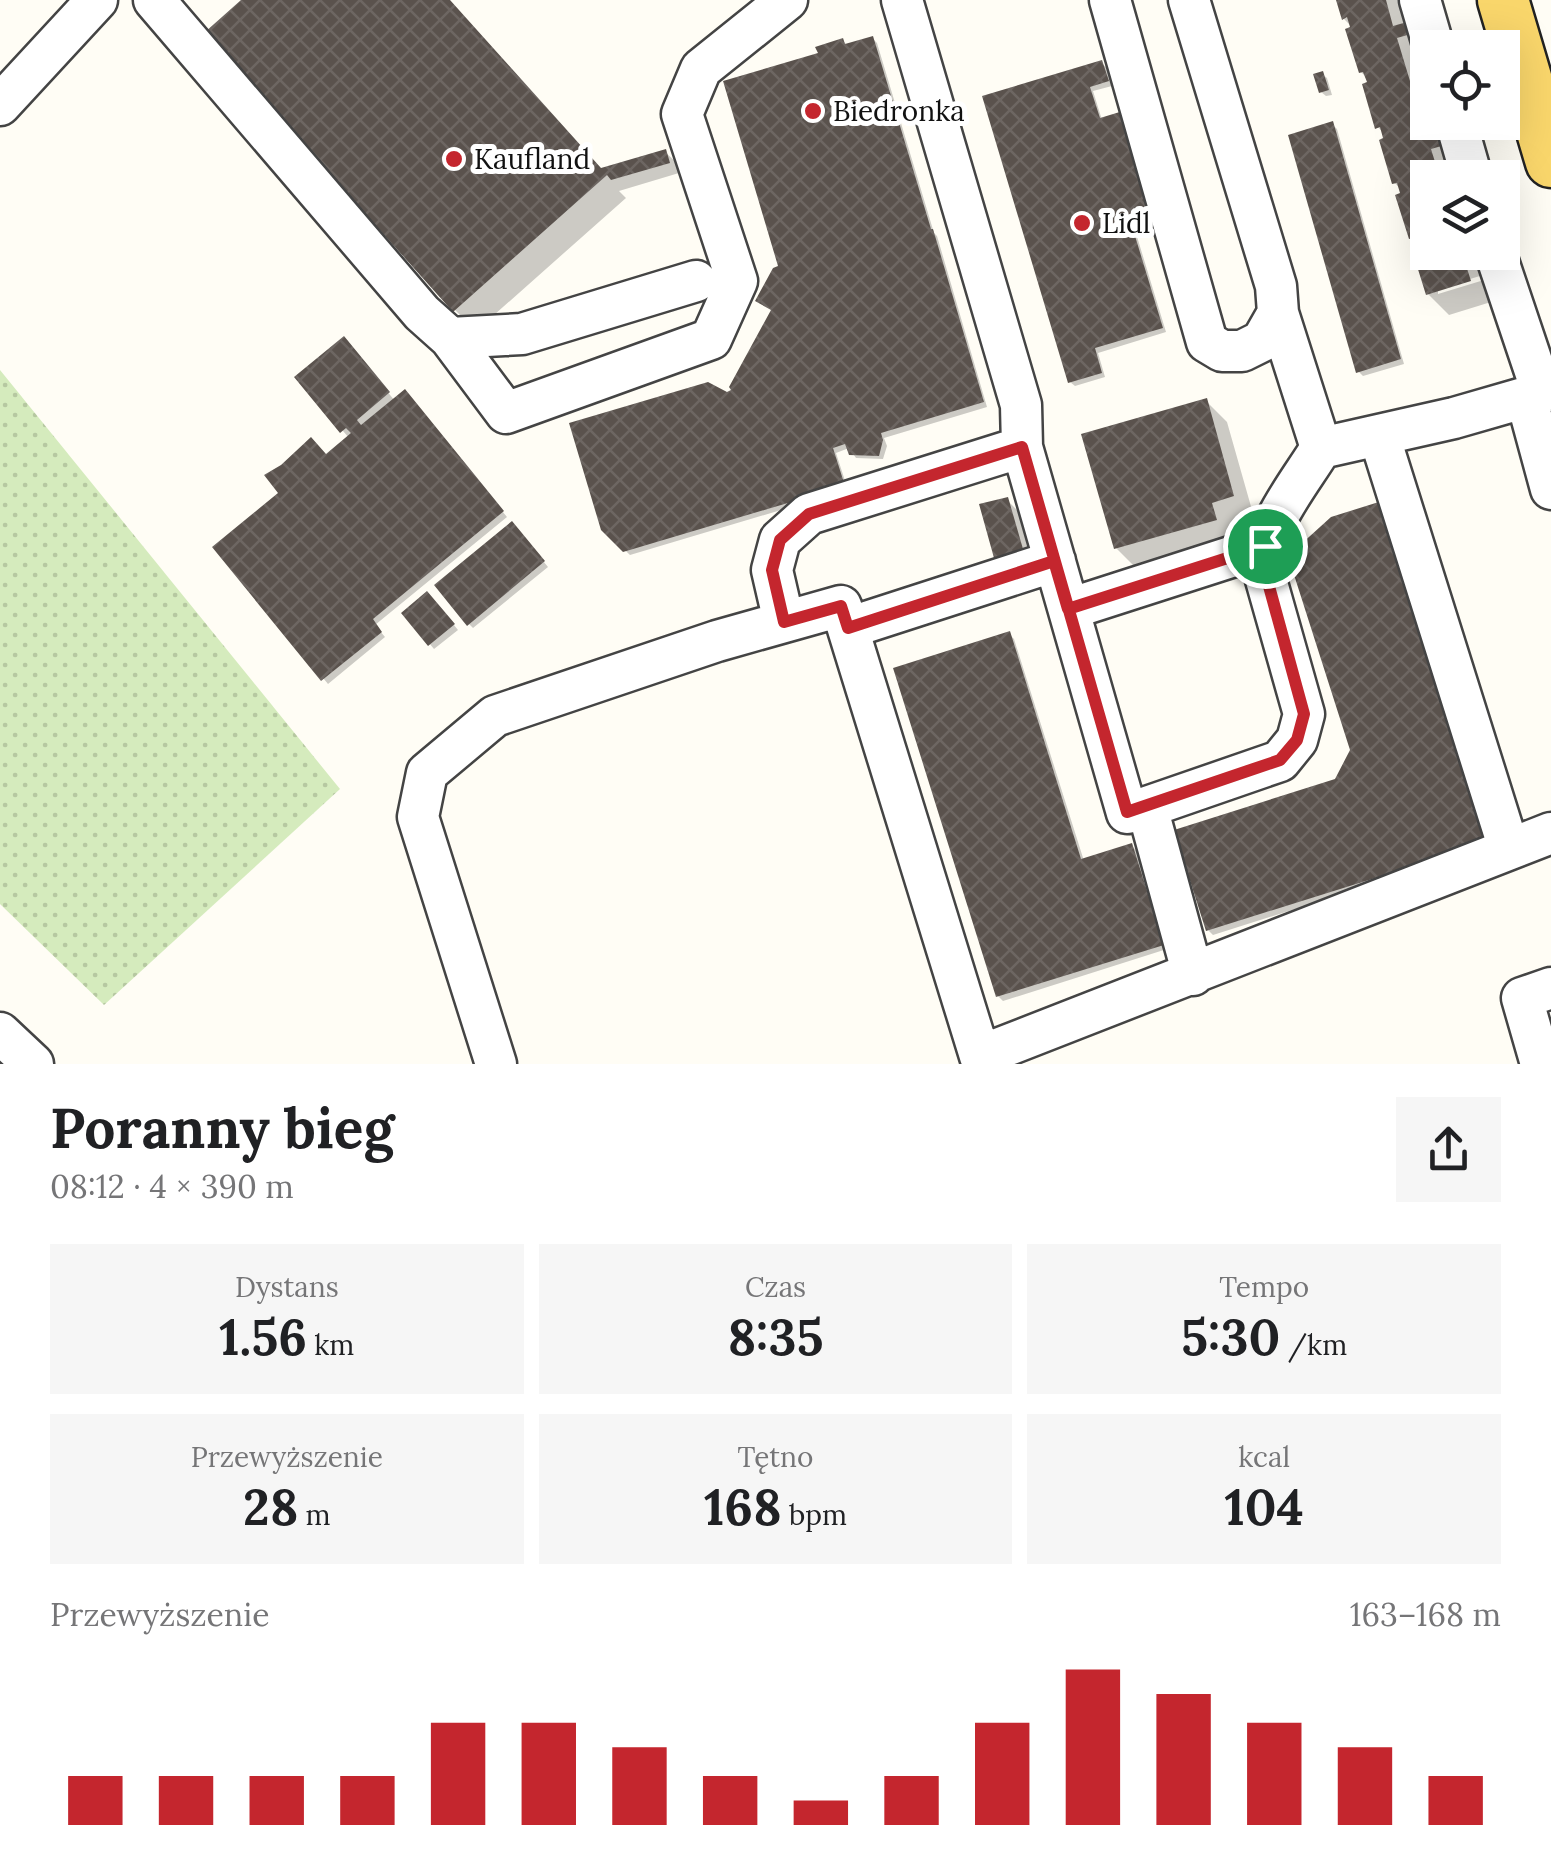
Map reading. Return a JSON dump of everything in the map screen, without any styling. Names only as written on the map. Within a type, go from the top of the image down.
[{"type":"main road","points":[[1503,0],[1551,162]]},
{"type":"main road","points":[[1533,0],[1551,61]]},
{"type":"street","points":[[0,104],[97,0]]},
{"type":"street","points":[[154,0],[422,314],[450,338],[506,413],[712,338],[737,281],[682,114],[701,69],[787,0]]},
{"type":"street","points":[[902,0],[1022,405],[1022,447],[1127,812],[1280,760],[1297,740],[1304,714],[1264,568],[1265,546],[1321,448],[1454,418],[1540,393]]},
{"type":"street","points":[[1110,0],[1206,342],[1222,350],[1242,351],[1262,341],[1278,313]]},
{"type":"street","points":[[1189,0],[1276,286],[1278,313],[1321,448]]},
{"type":"street","points":[[1420,0],[1429,30]]},
{"type":"street","points":[[1501,270],[1540,393],[1551,489]]},
{"type":"street","points":[[450,338],[522,334],[696,280]]},
{"type":"street","points":[[1379,435],[1509,849]]},
{"type":"street","points":[[784,622],[772,570],[780,540],[809,514],[1022,447]]},
{"type":"street","points":[[1068,609],[1265,546]]},
{"type":"street","points":[[848,628],[1054,561]]},
{"type":"street","points":[[496,1064],[418,817],[427,774],[495,716],[716,641],[841,606],[972,1060],[1551,834]]},
{"type":"street","points":[[1147,807],[1194,974]]},
{"type":"street","points":[[1541,1064],[1522,998],[1551,988]]},
{"type":"street","points":[[0,1032],[33,1064]]},
{"type":"green space","points":[[0,370],[340,789],[104,1005],[0,904]]},
{"type":"building","name":"Kaufland","points":[[241,0],[450,0],[601,168],[666,149],[670,163],[611,180],[607,175],[453,312],[204,33]]},
{"type":"building","points":[[1336,0],[1386,0],[1393,26],[1407,22],[1410,31],[1397,38],[1410,81],[1410,140],[1443,140],[1445,145],[1431,149],[1434,160],[1410,160],[1410,239],[1395,195],[1400,193],[1397,183],[1392,184],[1379,140],[1383,138],[1380,127],[1375,129],[1362,84],[1367,82],[1363,72],[1359,73],[1345,29],[1350,27],[1347,17],[1342,20]]},
{"type":"building","points":[[873,36],[984,402],[881,433],[879,456],[849,455],[845,444],[833,448],[845,486],[623,552],[601,530],[569,423],[708,382],[727,392],[731,390],[729,387],[771,310],[755,301],[773,268],[778,266],[723,81],[818,53],[815,47],[843,38],[845,44]]},
{"type":"building","name":"Lidl","points":[[1102,60],[1109,81],[1090,87],[1100,118],[1123,111],[1155,219],[1132,226],[1163,328],[1095,348],[1102,373],[1068,383],[982,96]]},
{"type":"building","points":[[1323,71],[1329,90],[1319,93],[1313,74]]},
{"type":"building","points":[[1333,121],[1401,359],[1356,373],[1288,135]]},
{"type":"building","points":[[1418,270],[1468,270],[1471,281],[1426,295]]},
{"type":"building","points":[[344,336],[390,392],[357,420],[361,425],[405,389],[504,511],[373,619],[382,632],[321,681],[212,547],[278,493],[264,475],[311,437],[326,454],[351,433],[346,428],[340,433],[294,377]]},
{"type":"building","points":[[1207,398],[1234,496],[1212,503],[1217,520],[1114,549],[1081,434]]},
{"type":"building","points":[[1008,497],[1023,549],[994,558],[979,504]]},
{"type":"building","points":[[1382,501],[1490,842],[1206,931],[1174,830],[1335,779],[1350,750],[1288,556],[1331,517]]},
{"type":"building","points":[[512,521],[545,561],[467,626],[434,585]]},
{"type":"building","points":[[427,591],[455,624],[428,646],[401,613]]},
{"type":"building","points":[[1010,631],[1081,859],[1132,843],[1164,945],[996,997],[893,668]]},
{"type":"place","name":"Biedronka","points":[[813,111]]},
{"type":"place","name":"Kaufland","points":[[454,159]]},
{"type":"place","name":"Lidl","points":[[1082,223]]},
{"type":"route","points":[[1265,546],[1068,609],[1054,561],[848,628],[841,606],[784,622],[772,570],[780,540],[809,514],[1022,447],[1054,561],[1127,812],[1280,760],[1297,740],[1304,714],[1264,568],[1265,546]]}]
